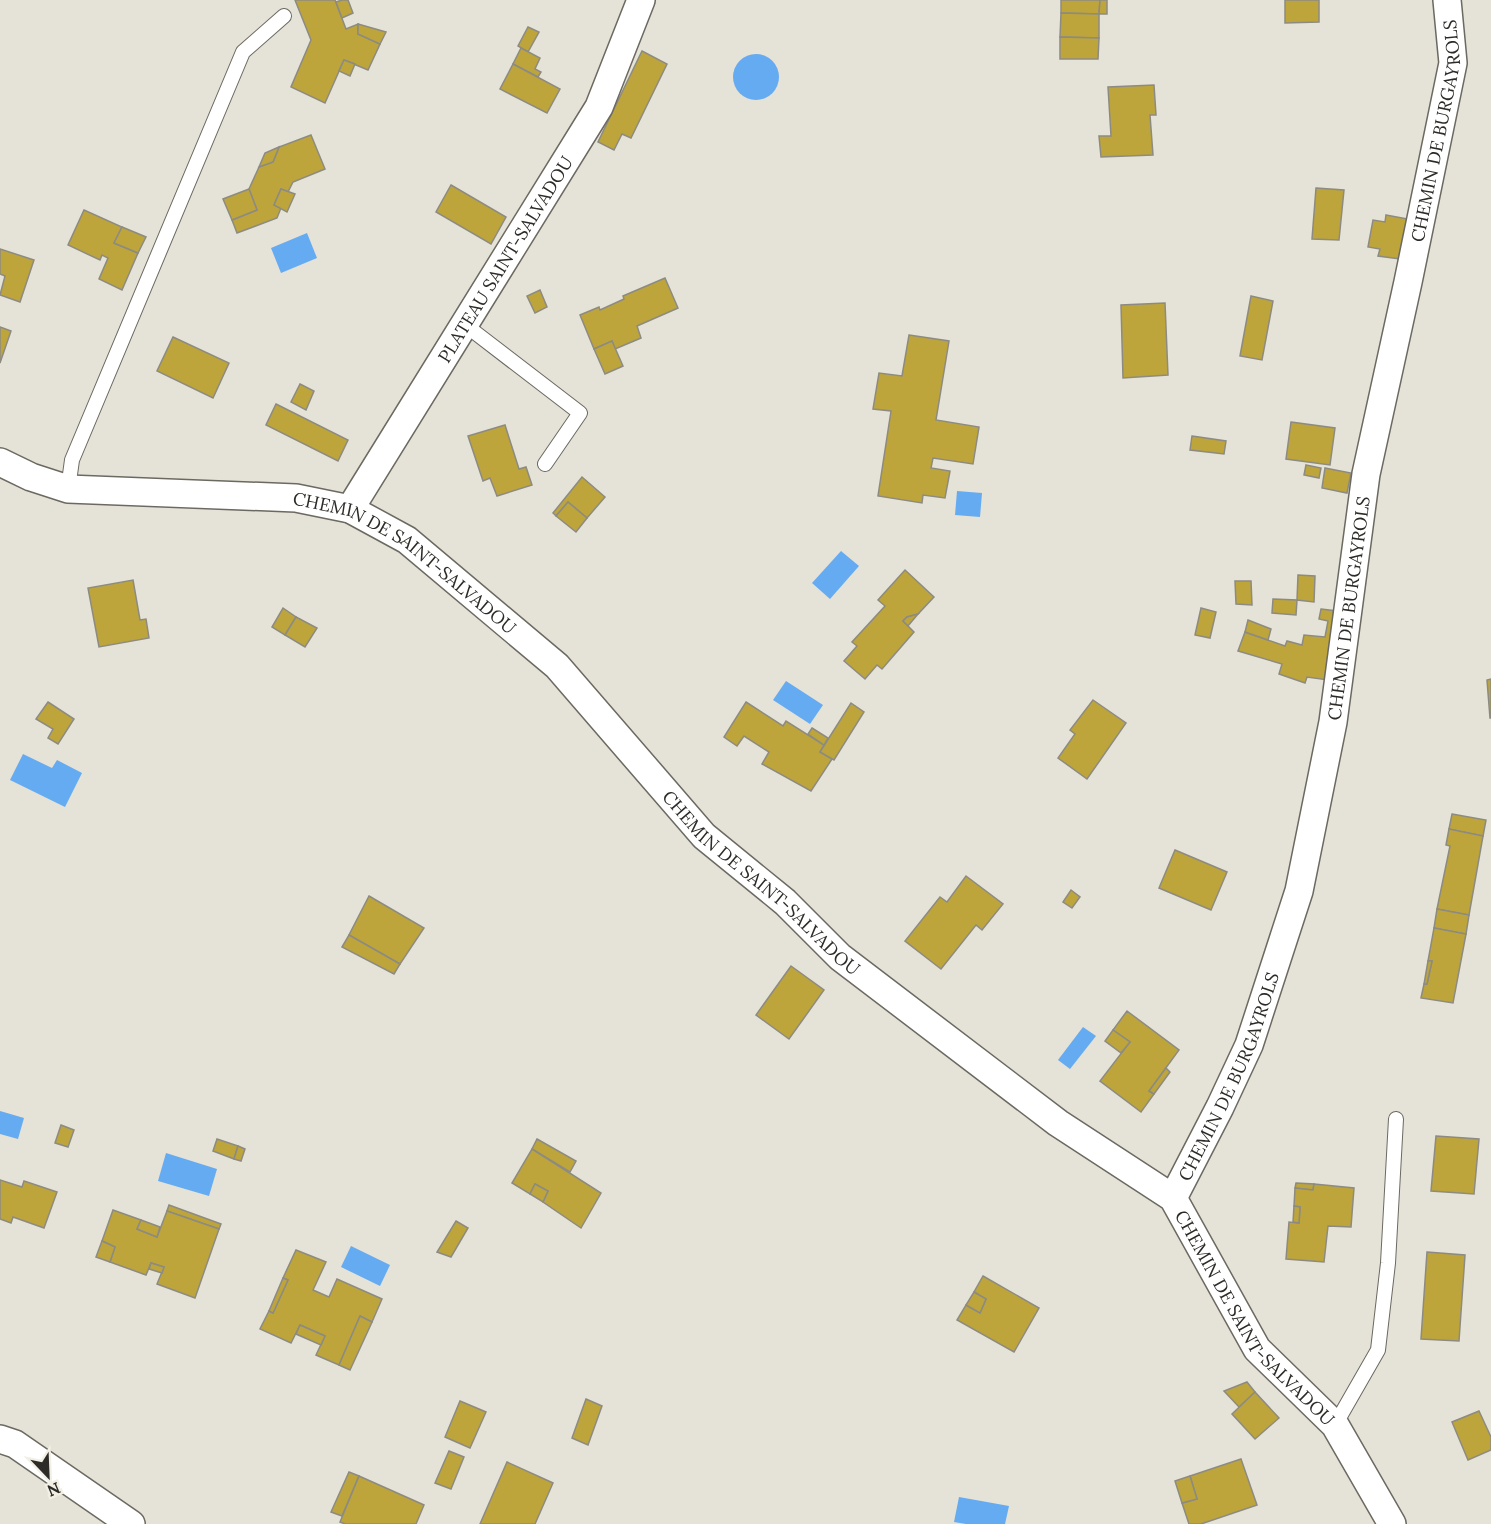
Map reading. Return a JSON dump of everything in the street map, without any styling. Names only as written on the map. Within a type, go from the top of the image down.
[{"type":"street","name":"PLATEAU SAINT-SALVADOU","points":[[350,509],[599,107],[641,0]]},
{"type":"street","name":"CHEMIN DE BURGAYROLS","points":[[1173,1198],[1249,1045],[1299,891],[1333,722],[1366,474],[1453,63],[1447,0]]},
{"type":"street","name":"CHEMIN DE SAINT-SALVADOU","points":[[0,462],[31,477],[68,489],[296,498],[350,509],[407,540],[557,666],[704,836],[785,902],[840,957],[1059,1123],[1173,1198],[1257,1349],[1335,1425],[1392,1524]]},
{"type":"street","points":[[0,1439],[15,1444],[131,1524]]},
{"type":"lane","points":[[68,489],[72,460],[243,52],[284,16]]},
{"type":"lane","points":[[464,324],[580,413],[545,464]]},
{"type":"lane","points":[[1335,1425],[1378,1350],[1388,1263],[1396,1119]]},
{"type":"water","points":[[756,54],[765,55],[773,60],[778,68],[778,86],[773,94],[765,99],[756,100],[747,99],[739,94],[734,86],[733,77],[734,68],[739,60],[747,55]]},
{"type":"water","points":[[307,233],[317,258],[281,273],[271,248]]},
{"type":"water","points":[[957,491],[982,493],[980,517],[955,515]]},
{"type":"water","points":[[841,551],[859,566],[830,599],[812,583]]},
{"type":"water","points":[[786,681],[823,705],[810,724],[773,700]]},
{"type":"water","points":[[23,754],[52,768],[57,760],[82,773],[65,807],[10,780]]},
{"type":"water","points":[[1083,1027],[1096,1036],[1070,1069],[1058,1060]]},
{"type":"water","points":[[0,1111],[24,1118],[18,1139],[0,1134]]},
{"type":"water","points":[[166,1153],[217,1169],[209,1196],[158,1181]]},
{"type":"water","points":[[351,1246],[390,1265],[380,1286],[341,1267]]},
{"type":"water","points":[[959,1497],[1009,1506],[1005,1524],[954,1522]]},
{"type":"building","points":[[295,0],[335,0],[346,29],[358,24],[358,34],[380,44],[368,70],[344,60],[325,103],[291,87],[311,40]]},
{"type":"building","points":[[348,0],[353,13],[342,18],[336,2]]},
{"type":"building","points":[[1061,0],[1100,0],[1099,14],[1061,13]]},
{"type":"building","points":[[1100,0],[1107,0],[1107,14],[1099,14]]},
{"type":"building","points":[[1285,0],[1319,0],[1319,22],[1285,23]]},
{"type":"building","points":[[1061,13],[1099,14],[1099,38],[1060,37]]},
{"type":"building","points":[[358,24],[386,32],[380,44],[358,34]]},
{"type":"building","points":[[528,27],[539,32],[528,52],[518,46]]},
{"type":"building","points":[[1060,37],[1099,38],[1098,59],[1060,59]]},
{"type":"building","points":[[521,48],[540,58],[535,69],[541,72],[538,77],[513,64]]},
{"type":"building","points":[[642,51],[667,64],[631,138],[622,134],[614,150],[598,142]]},
{"type":"building","points":[[344,60],[355,64],[350,76],[339,71]]},
{"type":"building","points":[[513,64],[560,89],[547,113],[500,89]]},
{"type":"building","points":[[1154,85],[1156,115],[1150,115],[1153,155],[1101,157],[1099,136],[1111,136],[1108,87]]},
{"type":"building","points":[[311,135],[325,169],[293,182],[288,192],[281,189],[274,205],[281,208],[277,218],[237,233],[232,220],[257,210],[249,189],[259,167],[273,162],[279,147]]},
{"type":"building","points":[[279,147],[273,162],[259,167],[265,153]]},
{"type":"building","points":[[451,185],[506,217],[491,244],[436,212]]},
{"type":"building","points":[[1316,188],[1344,190],[1339,240],[1312,239]]},
{"type":"building","points":[[249,189],[257,210],[232,220],[223,199]]},
{"type":"building","points":[[281,189],[295,194],[287,212],[274,205]]},
{"type":"building","points":[[84,210],[122,227],[114,243],[138,253],[122,290],[99,279],[108,258],[102,255],[100,260],[68,245]]},
{"type":"building","points":[[1386,215],[1408,219],[1400,259],[1378,256],[1380,249],[1368,247],[1373,220],[1385,222]]},
{"type":"building","points":[[122,227],[146,237],[138,253],[114,243]]},
{"type":"building","points":[[0,249],[34,260],[20,302],[0,295],[5,276],[0,274]]},
{"type":"building","points":[[665,278],[678,308],[637,326],[641,338],[615,349],[612,341],[594,349],[580,315],[599,307],[600,310],[624,299],[623,296]]},
{"type":"building","points":[[540,290],[547,307],[535,313],[527,296]]},
{"type":"building","points":[[1251,296],[1273,301],[1262,360],[1240,356]]},
{"type":"building","points":[[1165,303],[1168,375],[1123,378],[1121,305]]},
{"type":"building","points":[[0,327],[11,331],[0,363]]},
{"type":"building","points":[[909,335],[949,341],[936,420],[979,427],[973,464],[933,458],[931,468],[950,471],[945,498],[923,495],[922,503],[878,496],[891,411],[873,409],[879,373],[902,376]]},
{"type":"building","points":[[173,337],[229,363],[213,398],[157,371]]},
{"type":"building","points":[[612,341],[623,366],[605,374],[594,349]]},
{"type":"building","points":[[300,384],[314,391],[306,410],[291,402]]},
{"type":"building","points":[[276,404],[348,440],[338,461],[266,425]]},
{"type":"building","points":[[1291,422],[1335,428],[1330,465],[1286,459]]},
{"type":"building","points":[[505,425],[519,469],[526,467],[532,485],[497,496],[490,478],[483,481],[468,436]]},
{"type":"building","points":[[1192,436],[1226,441],[1224,454],[1190,450]]},
{"type":"building","points":[[1306,465],[1321,468],[1319,478],[1304,475]]},
{"type":"building","points":[[1325,468],[1351,473],[1347,493],[1322,488]]},
{"type":"building","points":[[582,477],[605,497],[587,518],[568,502],[556,516],[553,513]]},
{"type":"building","points":[[568,502],[587,518],[576,532],[556,516]]},
{"type":"building","points":[[905,570],[934,597],[918,614],[907,617],[903,621],[914,632],[882,669],[877,665],[865,679],[844,661],[857,646],[852,642],[885,606],[878,600]]},
{"type":"building","points":[[1298,575],[1315,576],[1314,602],[1297,600]]},
{"type":"building","points":[[133,580],[140,620],[146,619],[149,638],[99,647],[88,588]]},
{"type":"building","points":[[1235,581],[1251,581],[1252,605],[1236,604]]},
{"type":"building","points":[[1273,599],[1297,600],[1296,615],[1272,613]]},
{"type":"building","points":[[283,608],[296,617],[285,635],[272,627]]},
{"type":"building","points":[[1201,608],[1216,612],[1210,638],[1195,635]]},
{"type":"building","points":[[1321,609],[1337,611],[1328,680],[1307,677],[1305,683],[1279,674],[1282,664],[1238,651],[1245,632],[1285,646],[1287,641],[1302,645],[1304,635],[1325,637],[1328,621],[1319,619]]},
{"type":"building","points":[[918,614],[908,626],[903,621],[907,617]]},
{"type":"building","points":[[296,617],[317,628],[305,647],[285,635]]},
{"type":"building","points":[[1248,620],[1271,629],[1268,640],[1245,632]]},
{"type":"building","points":[[1491,679],[1491,718],[1490,718],[1487,680]]},
{"type":"building","points":[[1093,700],[1126,723],[1087,779],[1058,758],[1075,734],[1070,730]]},
{"type":"building","points":[[48,702],[74,719],[58,744],[48,738],[53,729],[36,719]]},
{"type":"building","points":[[746,702],[783,726],[786,721],[824,745],[820,752],[832,759],[811,791],[762,764],[769,752],[744,736],[737,746],[724,737]]},
{"type":"building","points":[[851,703],[864,712],[834,760],[820,752]]},
{"type":"building","points":[[812,728],[828,738],[824,745],[808,734]]},
{"type":"building","points":[[1452,814],[1486,820],[1483,836],[1449,829]]},
{"type":"building","points":[[1449,829],[1483,836],[1469,915],[1437,909],[1450,846],[1446,845]]},
{"type":"building","points":[[1175,850],[1227,872],[1211,910],[1159,888]]},
{"type":"building","points":[[966,876],[1003,904],[982,930],[976,925],[941,969],[905,941],[940,897],[947,902]]},
{"type":"building","points":[[1071,890],[1080,897],[1072,908],[1063,902]]},
{"type":"building","points":[[369,896],[424,928],[400,964],[349,935]]},
{"type":"building","points":[[1437,909],[1469,915],[1466,934],[1434,928]]},
{"type":"building","points":[[1434,928],[1466,934],[1453,1003],[1421,998],[1432,961],[1428,961]]},
{"type":"building","points":[[349,935],[400,964],[394,974],[342,947]]},
{"type":"building","points":[[1428,961],[1432,961],[1427,984],[1424,984]]},
{"type":"building","points":[[791,966],[824,990],[789,1039],[756,1015]]},
{"type":"building","points":[[1127,1011],[1179,1050],[1149,1091],[1154,1094],[1141,1112],[1100,1081],[1130,1042],[1113,1030]]},
{"type":"building","points":[[1113,1030],[1130,1042],[1121,1053],[1105,1041]]},
{"type":"building","points":[[1166,1068],[1170,1072],[1154,1094],[1149,1091]]},
{"type":"building","points":[[61,1125],[74,1130],[68,1147],[55,1143]]},
{"type":"building","points":[[1436,1136],[1479,1139],[1474,1194],[1431,1191]]},
{"type":"building","points":[[217,1139],[238,1146],[234,1159],[213,1151]]},
{"type":"building","points":[[537,1139],[576,1161],[570,1172],[532,1149]]},
{"type":"building","points":[[238,1146],[245,1149],[241,1161],[234,1159]]},
{"type":"building","points":[[532,1149],[601,1193],[581,1228],[543,1202],[548,1191],[535,1184],[530,1194],[512,1183]]},
{"type":"building","points":[[0,1180],[22,1187],[24,1181],[57,1192],[44,1228],[13,1217],[11,1223],[0,1219]]},
{"type":"building","points":[[1296,1183],[1314,1184],[1313,1190],[1295,1188]]},
{"type":"building","points":[[535,1184],[548,1191],[543,1202],[530,1194]]},
{"type":"building","points":[[1314,1184],[1354,1188],[1351,1227],[1328,1226],[1324,1262],[1286,1259],[1289,1222],[1299,1223],[1300,1207],[1294,1206],[1295,1188],[1313,1190]]},
{"type":"building","points":[[169,1205],[221,1224],[219,1229],[167,1211]]},
{"type":"building","points":[[1294,1206],[1300,1207],[1299,1223],[1293,1222]]},
{"type":"building","points":[[113,1210],[141,1220],[137,1229],[157,1237],[167,1211],[219,1229],[195,1298],[157,1284],[164,1267],[151,1263],[146,1275],[110,1262],[115,1247],[102,1241]]},
{"type":"building","points":[[141,1220],[160,1227],[157,1237],[137,1229]]},
{"type":"building","points":[[456,1221],[468,1228],[451,1257],[437,1252]]},
{"type":"building","points":[[102,1241],[115,1247],[110,1262],[96,1257]]},
{"type":"building","points":[[296,1250],[326,1262],[313,1290],[329,1297],[337,1279],[382,1299],[372,1322],[360,1316],[339,1365],[316,1355],[325,1336],[300,1325],[291,1343],[260,1329],[269,1311],[273,1313],[288,1280],[283,1278]]},
{"type":"building","points":[[1427,1252],[1465,1255],[1459,1341],[1421,1339]]},
{"type":"building","points":[[151,1263],[164,1267],[162,1273],[149,1269]]},
{"type":"building","points":[[983,1276],[1039,1308],[1014,1352],[957,1320],[966,1305],[980,1313],[986,1299],[974,1292]]},
{"type":"building","points":[[283,1278],[288,1280],[273,1313],[269,1311]]},
{"type":"building","points":[[974,1292],[986,1299],[980,1313],[966,1305]]},
{"type":"building","points":[[360,1316],[372,1322],[350,1370],[339,1365]]},
{"type":"building","points":[[300,1325],[325,1336],[321,1345],[296,1334]]},
{"type":"building","points":[[1247,1382],[1255,1392],[1239,1407],[1224,1391]]},
{"type":"building","points":[[1255,1392],[1279,1418],[1255,1439],[1232,1414]]},
{"type":"building","points":[[586,1399],[602,1406],[588,1445],[572,1438]]},
{"type":"building","points":[[460,1401],[486,1412],[470,1448],[445,1437]]},
{"type":"building","points":[[1479,1411],[1491,1437],[1491,1450],[1468,1460],[1452,1422]]},
{"type":"building","points":[[449,1451],[464,1457],[451,1489],[435,1483]]},
{"type":"building","points":[[1241,1459],[1257,1505],[1201,1524],[1189,1524],[1182,1503],[1197,1499],[1190,1476]]},
{"type":"building","points":[[507,1462],[553,1483],[535,1524],[480,1524]]},
{"type":"building","points":[[349,1472],[359,1476],[342,1516],[331,1512]]},
{"type":"building","points":[[359,1476],[424,1505],[416,1524],[345,1524],[340,1522]]},
{"type":"building","points":[[1190,1476],[1197,1499],[1182,1503],[1175,1481]]}]
